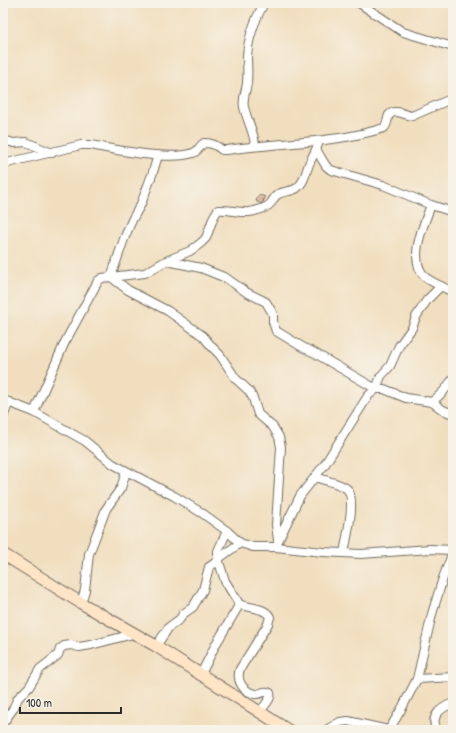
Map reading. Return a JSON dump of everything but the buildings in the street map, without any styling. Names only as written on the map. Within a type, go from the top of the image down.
[{"type":"main road","points":[[3,554],[133,634],[156,646],[200,676],[288,730]]},
{"type":"street","points":[[255,146],[253,131],[244,108],[244,98],[251,36],[264,3]]},
{"type":"street","points":[[359,3],[403,32],[453,47]]},
{"type":"street","points":[[3,164],[52,153],[70,147],[91,145],[158,155],[179,156],[194,153],[200,146],[211,143],[217,145],[222,150],[319,141],[362,135],[384,128],[389,116],[394,113],[403,113],[407,116],[412,116],[453,98]]},
{"type":"street","points":[[3,140],[14,143],[26,142],[52,153]]},
{"type":"street","points":[[34,412],[65,342],[95,285],[102,278],[145,273],[166,261],[182,255],[201,243],[206,238],[214,216],[218,210],[245,212],[260,210],[271,204],[278,194],[295,189],[304,180],[308,166],[317,151],[319,141]]},
{"type":"street","points":[[317,151],[326,166],[331,170],[383,185],[431,205],[453,212]]},
{"type":"street","points":[[111,277],[124,239],[141,204],[158,155]]},
{"type":"street","points":[[431,205],[420,238],[416,256],[419,267],[426,277],[453,292]]},
{"type":"street","points":[[166,261],[201,268],[226,278],[246,292],[266,302],[273,314],[273,322],[276,331],[376,390]]},
{"type":"street","points":[[111,277],[128,290],[168,311],[203,336],[220,355],[236,379],[249,391],[258,414],[273,427],[279,437],[281,447],[276,525],[277,544]]},
{"type":"street","points":[[376,390],[381,376],[390,366],[399,346],[412,328],[416,317],[427,300],[441,286]]},
{"type":"street","points":[[432,402],[443,392],[453,379]]},
{"type":"street","points":[[277,544],[300,496],[325,464],[368,396],[376,390],[384,389],[406,398],[432,402],[443,410],[453,414]]},
{"type":"street","points":[[3,417],[6,401],[34,412],[85,441],[113,464],[126,472],[174,496],[202,513],[227,531],[240,543],[253,546],[277,544],[322,552],[361,554],[430,549],[453,551],[432,614],[416,679],[402,708],[388,730],[348,721],[340,722],[326,730]]},
{"type":"street","points":[[81,602],[85,590],[89,554],[106,509],[121,488],[126,472]]},
{"type":"street","points":[[315,477],[344,487],[349,492],[352,506],[344,553]]},
{"type":"street","points":[[200,676],[216,644],[238,608],[238,604],[225,581],[218,559],[218,551],[227,531]]},
{"type":"street","points":[[156,646],[169,628],[180,619],[183,614],[193,607],[203,590],[209,567],[240,543]]},
{"type":"street","points":[[238,604],[264,611],[269,614],[270,617],[268,624],[240,668],[238,674],[238,679],[245,689],[254,694],[265,691],[270,693],[271,696],[269,700],[260,712]]},
{"type":"street","points":[[3,722],[13,709],[18,698],[29,687],[40,669],[58,655],[60,649],[64,646],[72,645],[79,647],[92,645],[133,634]]},
{"type":"street","points":[[416,679],[453,677]]},
{"type":"street","points":[[437,730],[434,724],[435,717],[444,707],[453,703]]}]
